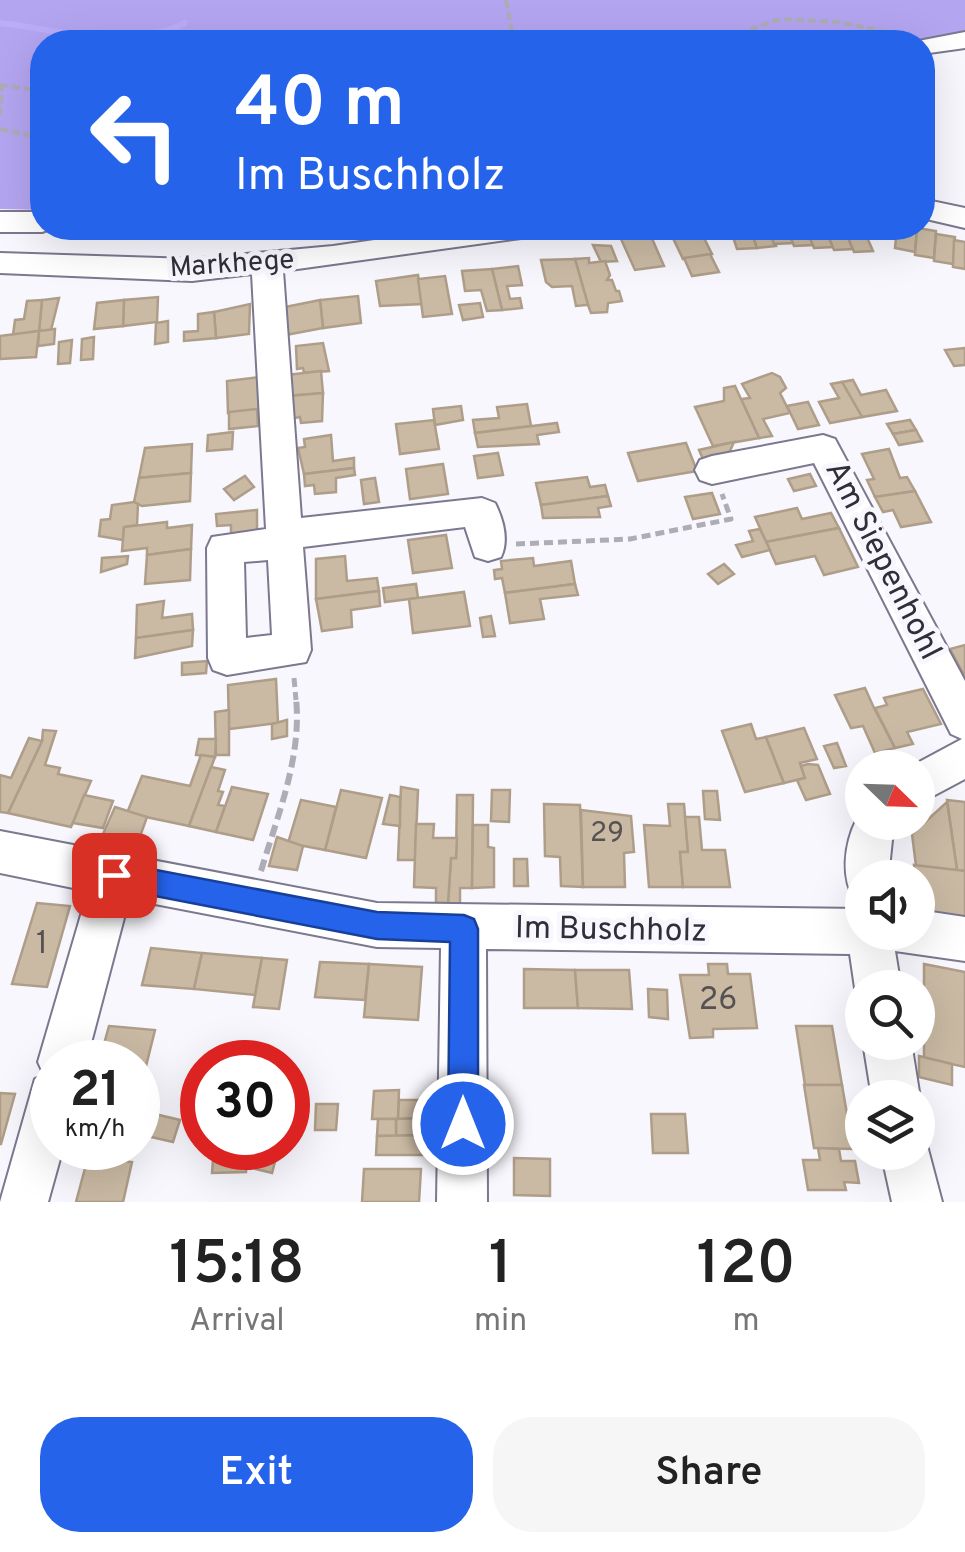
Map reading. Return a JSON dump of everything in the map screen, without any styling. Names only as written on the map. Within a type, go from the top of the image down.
[{"type":"street","points":[[935,211],[965,218]]},
{"type":"street","points":[[0,222],[30,222]]},
{"type":"street","name":"Markhege","points":[[0,263],[163,271],[266,264],[436,240]]},
{"type":"street","points":[[266,264],[283,539],[292,650],[227,658],[225,548],[283,539],[464,512],[482,513],[488,546]]},
{"type":"street","name":"Am Siepenhohl","points":[[712,470],[823,448],[965,722]]},
{"type":"street","points":[[935,774],[965,757]]},
{"type":"street","name":"Im Buschholz","points":[[0,852],[377,926],[845,933]]},
{"type":"street","points":[[68,1040],[114,875]]},
{"type":"street","points":[[462,1202],[464,929]]},
{"type":"street","name":"Im Buschholz","points":[[935,937],[965,939]]},
{"type":"street","points":[[23,1202],[32,1170]]},
{"type":"street","points":[[910,1170],[917,1202]]},
{"type":"path","points":[[506,3],[512,30]]},
{"type":"path","points":[[749,30],[780,19],[839,22],[876,30]]},
{"type":"path","points":[[0,115],[1,85],[30,89]]},
{"type":"path","points":[[0,129],[30,135]]},
{"type":"path","points":[[488,546],[630,539],[732,518],[712,470]]},
{"type":"path","points":[[252,901],[294,757],[299,725],[292,650]]},
{"type":"shaded area","points":[[0,0],[965,0],[965,31],[935,38],[935,30],[30,30],[30,210],[0,209]]},
{"type":"building","points":[[936,231],[934,258],[915,255],[916,240],[935,240]]},
{"type":"building","points":[[936,234],[955,237],[953,264],[934,261]]},
{"type":"building","points":[[621,240],[653,240],[664,266],[635,270]]},
{"type":"building","points":[[674,240],[705,240],[712,254],[683,259]]},
{"type":"building","points":[[734,240],[754,240],[757,248],[737,249]]},
{"type":"building","points":[[754,240],[774,240],[776,246],[757,248]]},
{"type":"building","points":[[773,240],[793,243],[774,244]]},
{"type":"building","points":[[792,240],[811,240],[813,245],[794,246]]},
{"type":"building","points":[[811,240],[830,240],[833,247],[814,248]]},
{"type":"building","points":[[830,240],[849,240],[853,249],[834,250]]},
{"type":"building","points":[[849,240],[868,240],[873,251],[854,252]]},
{"type":"building","points":[[896,240],[916,240],[915,252],[895,248]]},
{"type":"building","points":[[954,240],[965,242],[965,269],[953,267]]},
{"type":"building","points":[[593,245],[611,246],[617,261],[601,262]]},
{"type":"building","points":[[710,254],[719,272],[692,276],[684,258]]},
{"type":"building","points":[[589,258],[589,263],[605,261],[610,275],[607,280],[612,280],[619,291],[622,301],[608,303],[607,312],[591,313],[588,305],[575,259]]},
{"type":"building","points":[[575,259],[588,305],[576,306],[572,286],[552,287],[546,282],[541,260]]},
{"type":"building","points":[[518,266],[522,285],[507,286],[510,299],[520,298],[522,308],[502,310],[492,269]]},
{"type":"building","points":[[492,269],[502,310],[487,311],[481,290],[465,291],[462,271]]},
{"type":"building","points":[[418,275],[423,304],[380,306],[376,281]]},
{"type":"building","points":[[445,276],[452,314],[423,317],[418,279]]},
{"type":"building","points":[[358,296],[361,323],[323,328],[320,300]]},
{"type":"building","points":[[158,297],[157,322],[123,326],[124,300]]},
{"type":"building","points":[[59,298],[51,330],[39,331],[42,300]]},
{"type":"building","points":[[42,300],[39,331],[13,335],[15,320],[24,319],[27,301]]},
{"type":"building","points":[[124,300],[123,326],[94,329],[97,303]]},
{"type":"building","points":[[320,300],[323,328],[286,335],[285,307]]},
{"type":"building","points":[[480,303],[483,317],[463,320],[459,305]]},
{"type":"building","points":[[250,304],[249,334],[216,338],[214,312]]},
{"type":"building","points":[[214,312],[216,338],[184,341],[184,332],[198,331],[198,314]]},
{"type":"building","points":[[168,321],[168,342],[155,344],[156,323]]},
{"type":"building","points":[[55,329],[54,344],[38,346],[39,331]]},
{"type":"building","points":[[39,331],[36,357],[0,359],[0,336]]},
{"type":"building","points":[[94,337],[93,359],[81,360],[82,339]]},
{"type":"building","points":[[72,340],[70,363],[58,364],[59,342]]},
{"type":"building","points":[[323,343],[329,371],[304,373],[303,368],[297,369],[296,346]]},
{"type":"building","points":[[965,348],[965,365],[954,366],[945,350]]},
{"type":"building","points":[[321,371],[323,393],[288,396],[286,375]]},
{"type":"building","points":[[772,373],[780,377],[786,388],[780,393],[790,413],[763,419],[772,436],[759,438],[741,399],[750,398],[742,384]]},
{"type":"building","points":[[261,377],[262,409],[228,413],[227,381]]},
{"type":"building","points":[[853,380],[861,395],[886,390],[897,411],[862,417],[842,382]]},
{"type":"building","points":[[842,382],[862,417],[830,423],[819,402],[839,398],[831,384]]},
{"type":"building","points":[[735,386],[759,438],[713,446],[695,407],[724,401],[724,388]]},
{"type":"building","points":[[323,393],[322,421],[301,423],[300,417],[289,419],[288,396]]},
{"type":"building","points":[[808,402],[819,425],[798,429],[787,406]]},
{"type":"building","points":[[527,404],[531,426],[475,433],[473,420],[499,418],[497,407]]},
{"type":"building","points":[[461,406],[463,420],[435,425],[433,409]]},
{"type":"building","points":[[257,409],[258,426],[229,429],[229,412]]},
{"type":"building","points":[[434,420],[439,449],[400,454],[396,424]]},
{"type":"building","points":[[910,420],[916,430],[893,434],[887,424]]},
{"type":"building","points":[[557,423],[559,432],[537,435],[539,444],[478,447],[475,433]]},
{"type":"building","points":[[916,430],[922,441],[899,445],[893,434]]},
{"type":"building","points":[[233,432],[232,449],[207,451],[208,435]]},
{"type":"building","points":[[331,435],[333,461],[354,458],[354,468],[304,474],[298,448],[305,447],[304,439]]},
{"type":"building","points":[[734,442],[729,453],[706,466],[699,450]]},
{"type":"building","points":[[686,443],[697,471],[638,481],[628,453]]},
{"type":"building","points":[[192,444],[191,473],[139,478],[145,448]]},
{"type":"building","points":[[889,449],[900,478],[907,477],[915,491],[875,497],[867,480],[874,479],[862,454]]},
{"type":"building","points":[[498,453],[503,475],[478,478],[474,456]]},
{"type":"building","points":[[443,464],[448,494],[410,499],[406,469]]},
{"type":"building","points":[[354,468],[355,475],[336,478],[336,492],[315,494],[314,485],[305,486],[304,474]]},
{"type":"building","points":[[191,473],[190,501],[142,506],[134,502],[139,478]]},
{"type":"building","points":[[810,474],[816,486],[794,491],[788,479]]},
{"type":"building","points":[[245,476],[254,487],[234,500],[224,489]]},
{"type":"building","points":[[587,477],[590,487],[605,485],[608,496],[541,505],[536,483]]},
{"type":"building","points":[[375,478],[379,502],[364,504],[361,480]]},
{"type":"building","points":[[915,491],[931,522],[901,527],[893,510],[883,512],[875,497]]},
{"type":"building","points":[[712,493],[720,514],[693,519],[685,497]]},
{"type":"building","points":[[608,496],[611,506],[598,508],[600,517],[543,518],[541,505]]},
{"type":"building","points":[[138,504],[137,525],[124,527],[123,540],[99,536],[101,520],[110,519],[112,505]]},
{"type":"building","points":[[797,508],[802,519],[831,513],[839,528],[766,542],[755,517]]},
{"type":"building","points":[[257,510],[257,534],[231,536],[231,525],[217,526],[216,514]]},
{"type":"building","points":[[167,522],[167,528],[192,525],[191,549],[147,555],[147,548],[122,551],[124,527]]},
{"type":"building","points":[[839,528],[858,567],[824,575],[815,556],[776,564],[766,542]]},
{"type":"building","points":[[760,529],[770,550],[742,557],[736,545],[753,541],[749,531]]},
{"type":"building","points":[[446,535],[452,568],[413,573],[408,540]]},
{"type":"building","points":[[191,549],[190,580],[145,584],[147,555]]},
{"type":"building","points":[[128,556],[127,564],[101,572],[102,558]]},
{"type":"building","points":[[345,556],[347,581],[377,578],[379,591],[316,599],[316,559]]},
{"type":"building","points":[[533,558],[534,566],[571,561],[575,584],[505,593],[502,578],[495,579],[494,570],[502,569],[501,561]]},
{"type":"building","points":[[724,564],[734,574],[718,584],[708,574]]},
{"type":"building","points":[[416,584],[418,598],[385,602],[383,588]]},
{"type":"building","points":[[575,584],[578,595],[540,599],[544,619],[510,623],[505,593]]},
{"type":"building","points":[[379,591],[380,606],[351,610],[352,627],[322,631],[316,599]]},
{"type":"building","points":[[464,592],[470,626],[413,633],[409,599]]},
{"type":"building","points":[[164,601],[162,618],[192,614],[193,630],[136,638],[137,605]]},
{"type":"building","points":[[491,616],[495,636],[483,637],[480,618]]},
{"type":"building","points":[[193,630],[192,646],[135,658],[136,638]]},
{"type":"building","points":[[965,645],[965,677],[950,649]]},
{"type":"building","points":[[207,661],[206,673],[182,675],[182,663]]},
{"type":"building","points":[[276,679],[278,723],[229,729],[228,685]]},
{"type":"building","points":[[865,688],[895,748],[874,750],[863,726],[851,728],[835,695]]},
{"type":"building","points":[[923,689],[941,724],[907,732],[913,744],[895,748],[875,708],[887,705],[884,698]]},
{"type":"building","points":[[229,710],[229,755],[216,755],[215,712]]},
{"type":"building","points":[[287,720],[287,736],[272,739],[272,724]]},
{"type":"building","points":[[751,724],[756,739],[766,737],[784,783],[745,792],[722,731]]},
{"type":"building","points":[[804,728],[817,759],[800,763],[805,778],[784,783],[766,737]]},
{"type":"building","points":[[43,730],[56,731],[45,765],[60,768],[58,774],[91,781],[71,827],[8,813],[42,741]]},
{"type":"building","points":[[29,738],[42,741],[8,813],[0,812],[0,775],[11,778]]},
{"type":"building","points":[[199,739],[216,739],[215,757],[196,755]]},
{"type":"building","points":[[837,743],[845,766],[834,768],[824,746]]},
{"type":"building","points":[[201,755],[215,757],[189,826],[127,813],[142,776],[190,786]]},
{"type":"building","points":[[818,765],[830,794],[806,800],[797,780],[805,778],[801,766]]},
{"type":"building","points":[[211,767],[225,770],[218,805],[225,806],[216,832],[189,826]]},
{"type":"building","points":[[232,787],[268,794],[253,840],[216,832]]},
{"type":"building","points":[[401,787],[418,790],[415,860],[398,860]]},
{"type":"building","points":[[341,790],[382,798],[366,858],[325,850]]},
{"type":"building","points":[[492,790],[510,790],[509,822],[491,821]]},
{"type":"building","points":[[703,791],[717,791],[720,820],[705,819]]},
{"type":"building","points":[[84,795],[113,801],[103,828],[73,823]]},
{"type":"building","points":[[390,795],[400,797],[400,826],[383,824]]},
{"type":"building","points":[[457,795],[473,795],[472,888],[460,888],[460,904],[448,903],[451,858],[456,858]]},
{"type":"building","points":[[301,800],[336,807],[325,850],[288,843]]},
{"type":"building","points":[[947,800],[965,802],[965,871],[957,870]]},
{"type":"building","points":[[947,802],[957,870],[935,868],[935,860],[915,860],[913,840],[935,840],[935,813]]},
{"type":"building","points":[[544,804],[580,805],[583,887],[561,886],[560,857],[545,856]]},
{"type":"building","points":[[668,804],[684,804],[688,852],[680,852],[683,887],[649,887],[644,825],[670,826]]},
{"type":"building","points":[[115,807],[147,817],[138,842],[103,834]]},
{"type":"building","points":[[581,810],[631,816],[634,852],[624,853],[625,887],[583,887]]},
{"type":"building","points":[[685,817],[699,817],[702,850],[725,850],[730,887],[683,887],[680,852],[688,852]]},
{"type":"building","points":[[416,824],[434,824],[433,838],[457,838],[456,858],[451,858],[448,903],[436,903],[436,888],[414,887]]},
{"type":"building","points":[[473,825],[488,825],[488,847],[494,848],[494,887],[472,888]]},
{"type":"building","points":[[277,837],[303,846],[297,870],[269,866]]},
{"type":"building","points":[[514,859],[527,859],[528,886],[514,886]]},
{"type":"building","points":[[935,867],[965,871],[965,923],[935,920]]},
{"type":"building","points":[[37,903],[70,906],[47,987],[12,984]]},
{"type":"building","points":[[151,948],[202,953],[194,989],[142,985]]},
{"type":"building","points":[[202,953],[262,958],[255,995],[194,989]]},
{"type":"building","points":[[262,958],[287,960],[279,1009],[253,1007]]},
{"type":"building","points":[[320,962],[369,964],[365,1000],[315,997]]},
{"type":"building","points":[[369,964],[422,967],[418,1020],[364,1017]]},
{"type":"building","points":[[708,964],[727,964],[728,974],[750,974],[757,1028],[713,1029],[713,1037],[690,1038],[680,975],[709,975]]},
{"type":"building","points":[[924,964],[965,972],[965,1067],[933,1060],[935,970],[924,970]]},
{"type":"building","points":[[524,969],[575,970],[578,1008],[524,1008]]},
{"type":"building","points":[[575,970],[629,970],[632,1009],[578,1008]]},
{"type":"building","points":[[648,989],[667,990],[668,1019],[649,1017]]},
{"type":"building","points":[[109,1026],[155,1030],[152,1040],[105,1040]]},
{"type":"building","points":[[796,1026],[832,1026],[842,1085],[805,1085]]},
{"type":"building","points":[[919,1060],[952,1064],[952,1085],[919,1077]]},
{"type":"building","points":[[804,1085],[842,1085],[845,1149],[814,1148]]},
{"type":"building","points":[[399,1090],[398,1119],[372,1119],[374,1091]]},
{"type":"building","points":[[0,1093],[15,1094],[1,1144],[0,1144]]},
{"type":"building","points":[[399,1100],[426,1100],[426,1118],[398,1119]]},
{"type":"building","points":[[316,1104],[338,1104],[336,1130],[315,1130]]},
{"type":"building","points":[[651,1114],[685,1114],[688,1153],[653,1153]]},
{"type":"building","points":[[160,1115],[180,1120],[173,1142],[160,1139]]},
{"type":"building","points":[[426,1118],[425,1135],[396,1136],[396,1119]]},
{"type":"building","points":[[378,1119],[396,1119],[396,1136],[377,1136]]},
{"type":"building","points":[[427,1135],[427,1155],[376,1155],[377,1136]]},
{"type":"building","points":[[818,1148],[839,1149],[845,1170],[857,1170],[859,1183],[844,1182],[846,1190],[808,1190],[803,1160],[820,1160]]},
{"type":"building","points":[[514,1158],[550,1159],[550,1196],[514,1195]]},
{"type":"building","points":[[364,1169],[421,1169],[419,1202],[362,1202]]},
{"type":"building","points":[[85,1170],[130,1170],[123,1202],[76,1202]]},
{"type":"building","points":[[212,1170],[246,1170],[246,1172],[212,1173]]},
{"type":"waterway","points":[[0,23],[45,30]]},
{"type":"waterway","points":[[167,30],[185,23]]},
{"type":"route","points":[[114,875],[377,926],[464,929],[463,1124]]}]
